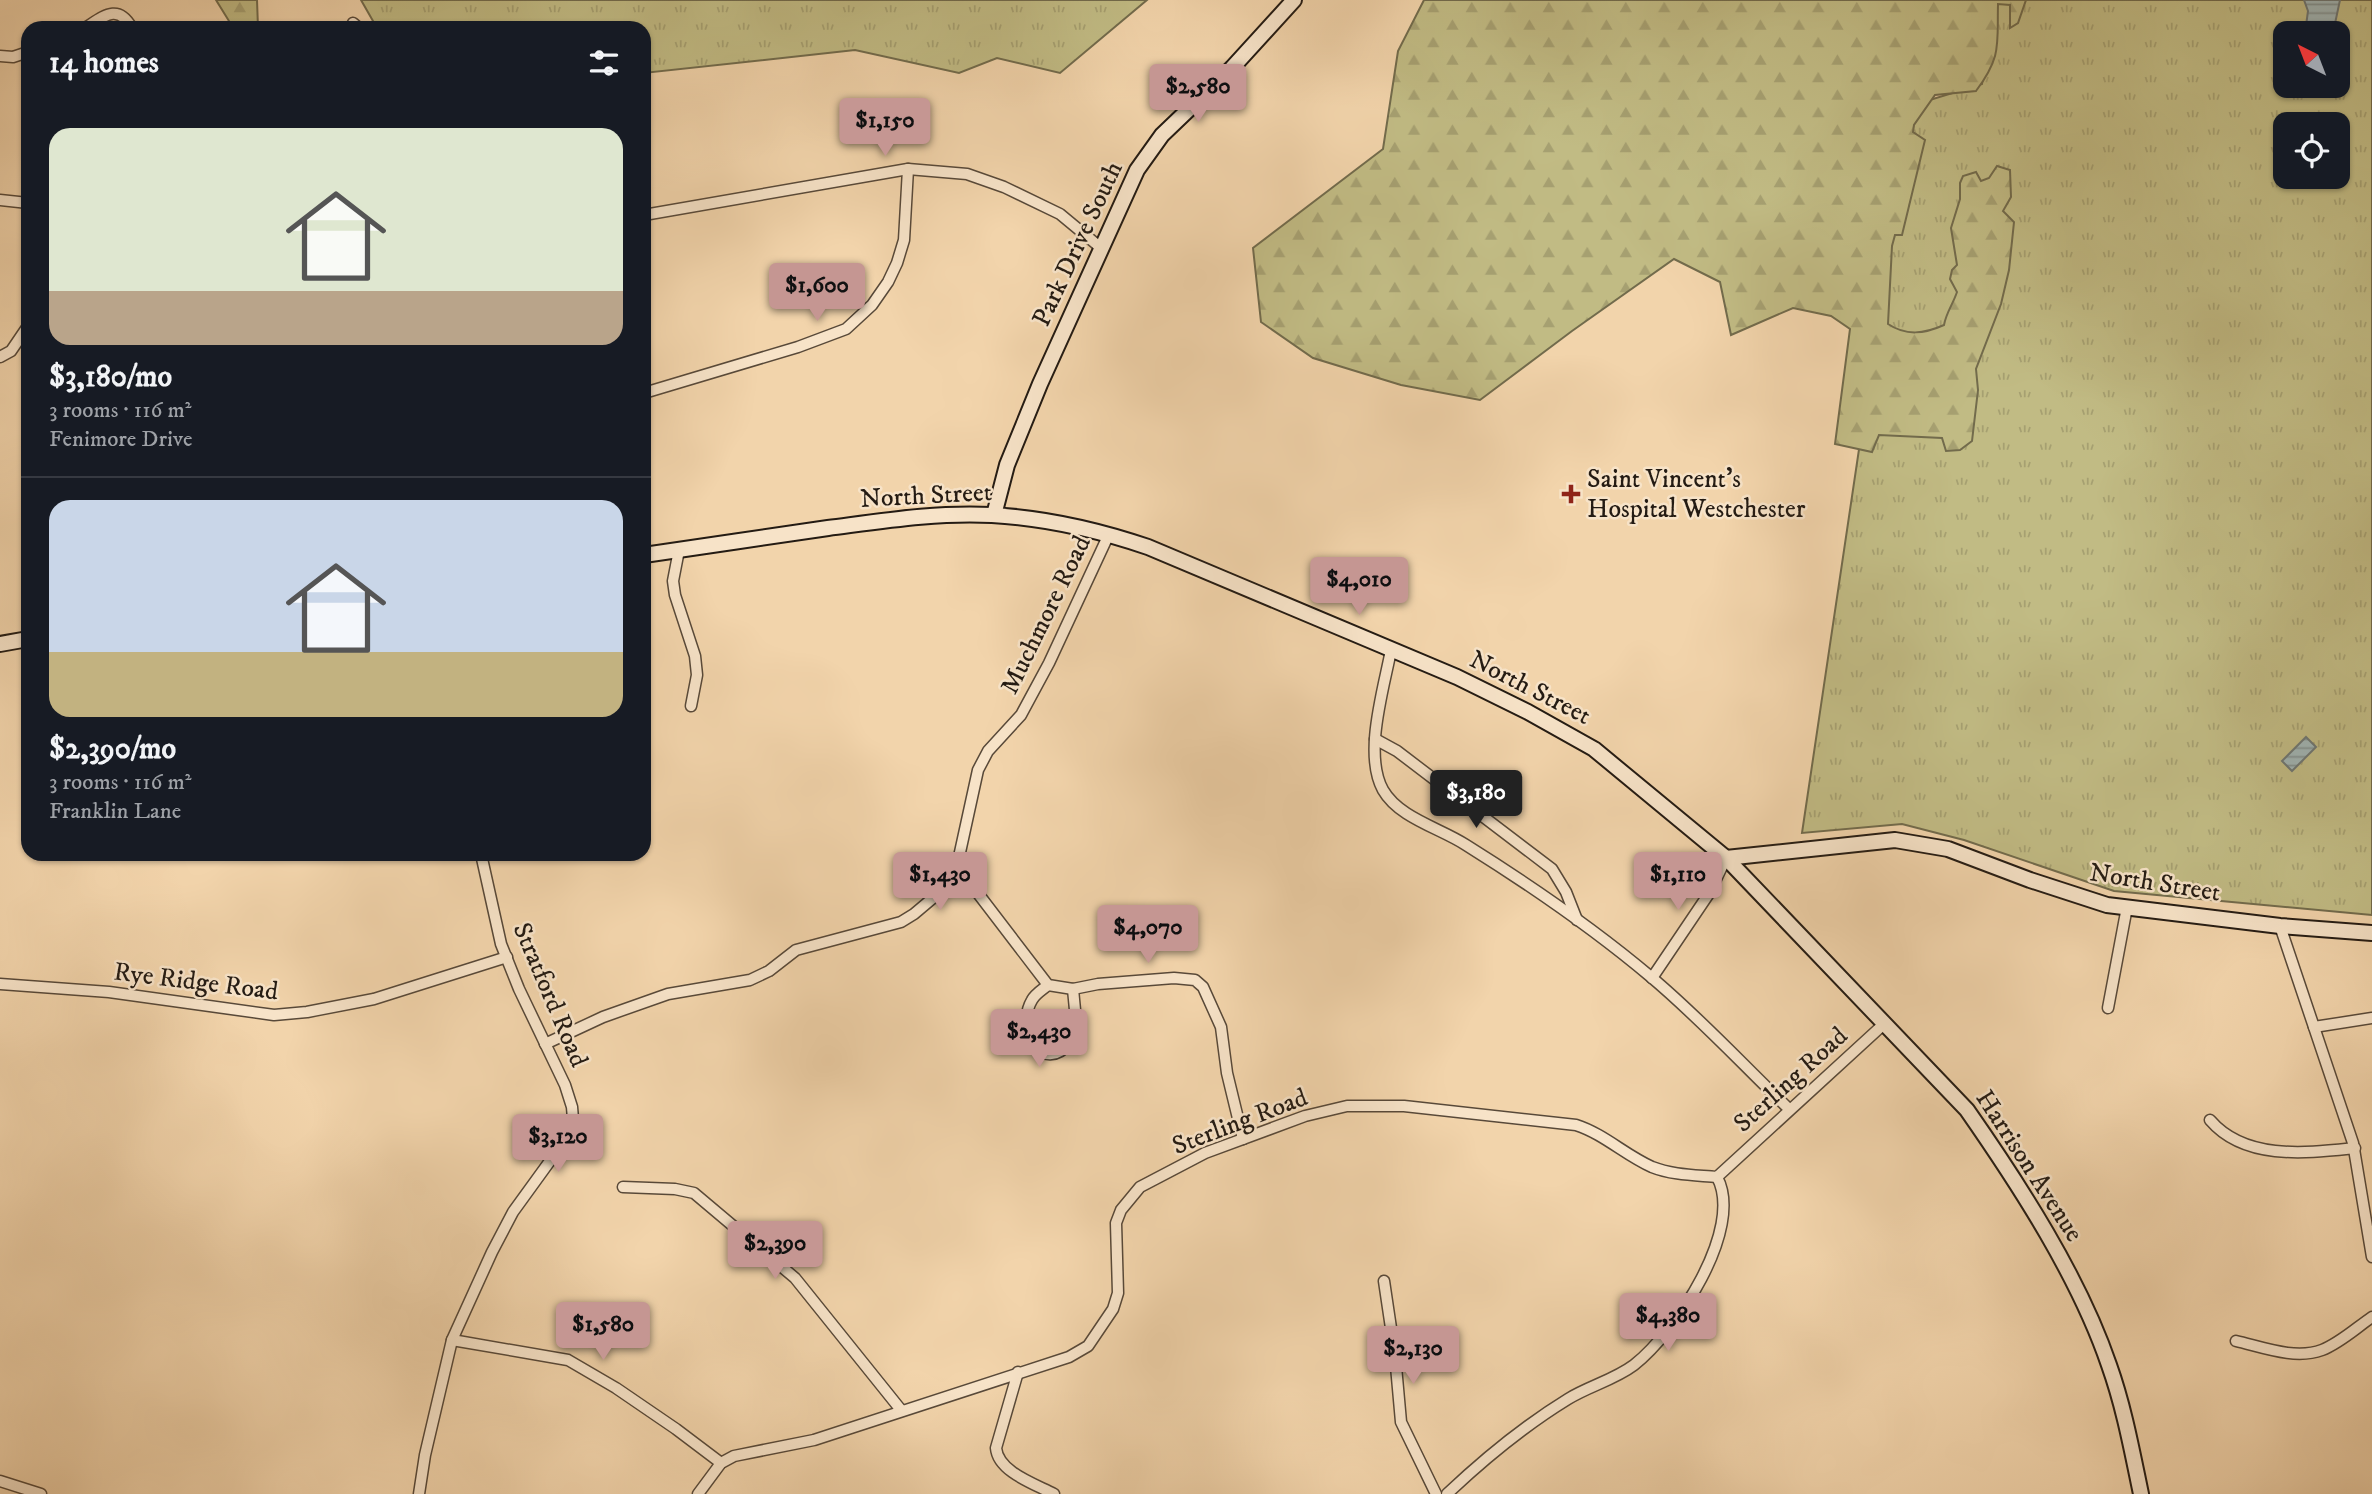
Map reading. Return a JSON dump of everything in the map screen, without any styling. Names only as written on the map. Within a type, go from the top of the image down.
[{"type":"main road","name":"Park Drive South","points":[[994,515],[1007,465],[1101,248],[1138,170],[1157,140],[1232,68],[1294,0]]},
{"type":"main road","name":"North Street","points":[[651,554],[948,514],[994,515],[1072,525],[1148,547],[1457,677],[1528,712],[1594,749],[1726,858],[1895,840],[1922,843],[1948,849],[2107,905],[2280,926],[2372,933]]},
{"type":"main road","points":[[0,644],[21,640]]},
{"type":"main road","name":"Harrison Avenue","points":[[1726,858],[1967,1110],[1996,1152],[2081,1296],[2110,1367],[2127,1426],[2141,1494]]},
{"type":"street","points":[[96,21],[115,13],[124,16],[127,21]]},
{"type":"street","points":[[0,56],[21,54]]},
{"type":"street","points":[[651,214],[908,169],[967,174],[1004,187],[1060,214],[1101,248]]},
{"type":"street","points":[[651,391],[798,347],[846,329],[872,304],[888,282],[897,263],[904,240],[908,169]]},
{"type":"street","points":[[0,200],[21,202]]},
{"type":"street","points":[[0,356],[11,351],[21,336]]},
{"type":"street","name":"Muchmore Road","points":[[545,1044],[603,1017],[668,994],[750,980],[769,971],[796,950],[901,922],[946,887],[957,866],[978,770],[988,751],[1021,715],[1049,663],[1109,534]]},
{"type":"street","points":[[679,550],[673,581],[695,656],[697,675],[691,706]]},
{"type":"street","points":[[1391,650],[1376,739],[1377,771],[1381,787],[1389,800],[1506,870],[1652,978],[1694,1015],[1789,1109]]},
{"type":"street","points":[[1376,739],[1397,751],[1552,869],[1566,892],[1577,921]]},
{"type":"street","points":[[1652,978],[1710,892],[1726,858]]},
{"type":"street","name":"Stratford Road","points":[[419,1494],[425,1455],[452,1340],[513,1212],[563,1143],[573,1119],[565,1085],[501,944],[483,861]]},
{"type":"street","points":[[957,866],[1048,985],[1073,989],[1098,984],[1174,978],[1195,981],[1203,987],[1221,1027],[1227,1073],[1243,1139]]},
{"type":"street","points":[[2108,1008],[2127,907]]},
{"type":"street","points":[[2280,926],[2354,1148],[2372,1257]]},
{"type":"street","name":"Rye Ridge Road","points":[[0,984],[109,992],[274,1015],[307,1012],[374,999],[506,957]]},
{"type":"street","points":[[1048,985],[1033,997],[1028,1010],[1027,1027],[1035,1048],[1048,1055],[1059,1052],[1072,1041],[1073,989]]},
{"type":"street","points":[[2314,1027],[2372,1018]]},
{"type":"street","name":"Sterling Road","points":[[721,1463],[734,1456],[814,1440],[1069,1357],[1088,1346],[1106,1321],[1118,1293],[1116,1223],[1129,1198],[1151,1181],[1205,1153],[1305,1116],[1347,1106],[1404,1106],[1576,1125],[1601,1135],[1653,1167],[1690,1175],[1717,1177],[1885,1023]]},
{"type":"street","points":[[2210,1120],[2234,1139],[2261,1149],[2304,1153],[2354,1148]]},
{"type":"street","points":[[1447,1494],[1490,1454],[1554,1407],[1615,1377],[1634,1364],[1668,1330],[1712,1258],[1725,1203],[1724,1189],[1717,1177]]},
{"type":"street","points":[[623,1187],[675,1189],[694,1194],[795,1278],[825,1312],[901,1410]]},
{"type":"street","points":[[1384,1282],[1395,1355],[1401,1422],[1436,1494]]},
{"type":"street","points":[[2235,1341],[2292,1353],[2308,1353],[2323,1350],[2372,1317]]},
{"type":"street","points":[[452,1340],[568,1360],[617,1388],[721,1463],[698,1494]]},
{"type":"street","points":[[1018,1372],[996,1456],[1002,1464],[1017,1474],[1055,1494]]},
{"type":"street","points":[[0,1481],[41,1494]]},
{"type":"green space","points":[[216,0],[257,0],[258,21],[229,21]]},
{"type":"green space","points":[[361,0],[1147,0],[1060,73],[997,58],[959,73],[855,50],[651,72],[651,21],[373,21]]},
{"type":"green space","points":[[1424,0],[2026,0],[2018,23],[2010,28],[2010,5],[1998,4],[1994,59],[1976,91],[1935,95],[1914,125],[1913,132],[1925,140],[1902,235],[1895,235],[1892,246],[1888,324],[1908,332],[1944,325],[1957,292],[1950,279],[1952,270],[1957,265],[1951,228],[1960,199],[1960,183],[1963,176],[1976,172],[1981,181],[1989,178],[1997,166],[2010,170],[2011,197],[2003,211],[2014,222],[2009,270],[2001,304],[1976,369],[1978,390],[1972,441],[1960,450],[1946,451],[1942,438],[1879,435],[1872,452],[1835,444],[1850,329],[1831,316],[1793,308],[1731,335],[1720,282],[1674,259],[1480,400],[1401,385],[1313,358],[1261,322],[1253,248],[1383,149],[1398,51]]},
{"type":"green space","points":[[1993,0],[2372,0],[2372,915],[2114,891],[1964,840],[1902,824],[1802,833],[1910,106],[1982,84]]},
{"type":"shaded area","points":[[2304,0],[2340,0],[2336,21],[2307,21],[2308,11]]},
{"type":"shaded area","points":[[2306,737],[2316,747],[2292,771],[2282,761]]},
{"type":"place","name":"Saint Vincent's Hospital Westchester","points":[[1571,494]]}]
